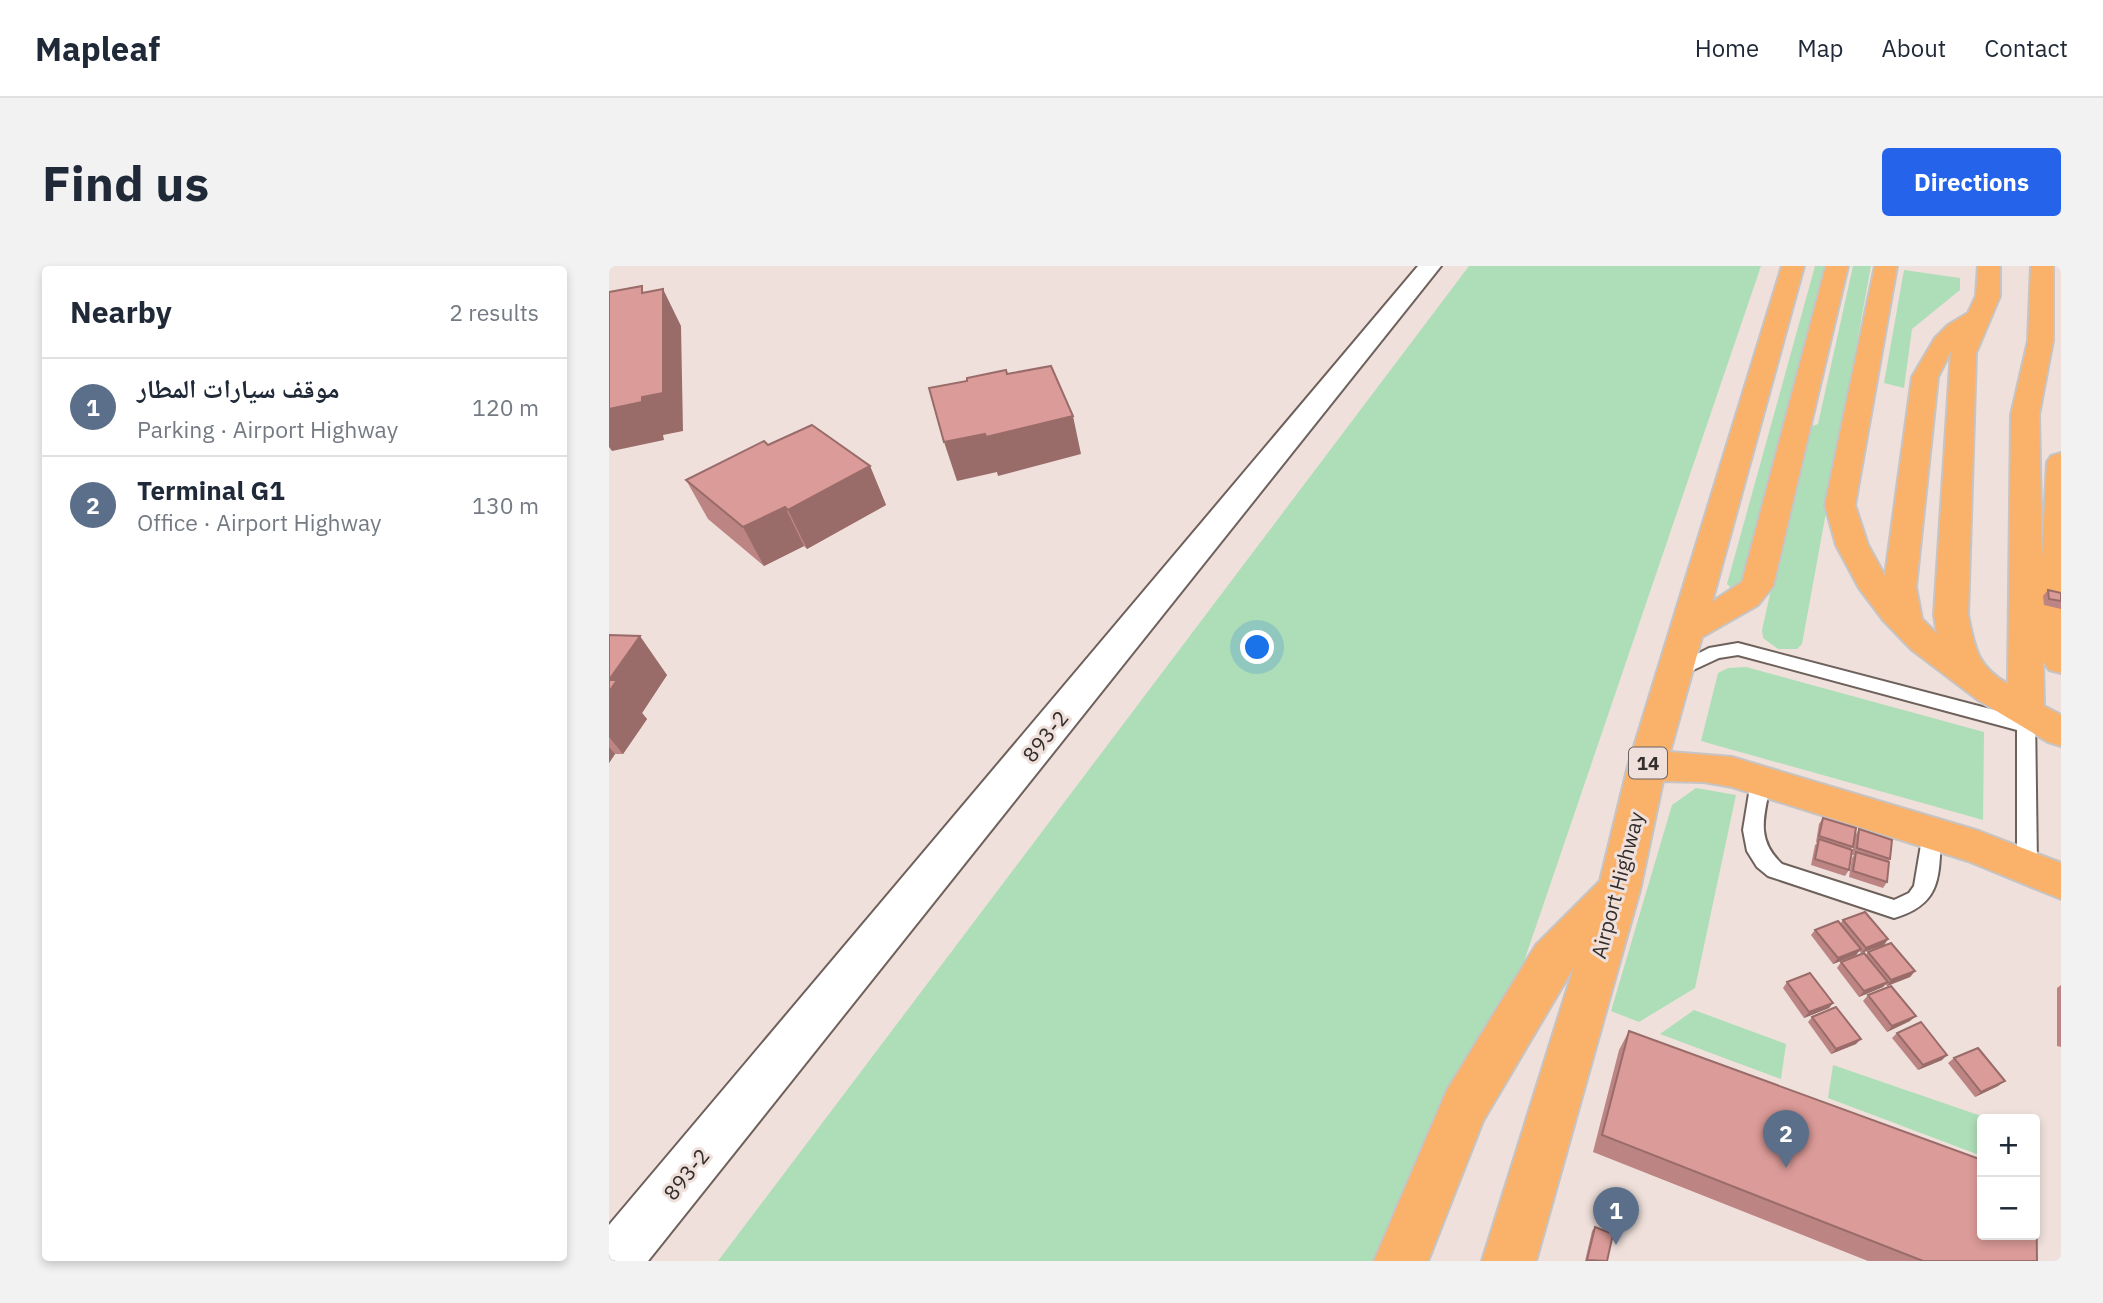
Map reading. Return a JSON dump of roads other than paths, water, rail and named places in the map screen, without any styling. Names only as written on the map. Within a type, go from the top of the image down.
[{"type":"highway","name":"Airport Highway","points":[[1509,1261],[1619,890],[1647,766],[1793,266]]},
{"type":"highway","points":[[1689,629],[1746,597],[1757,586],[1837,266]]},
{"type":"highway","points":[[1886,266],[1840,505],[1845,532],[1858,561],[1878,592],[1906,624],[2025,719],[2061,733]]},
{"type":"highway","points":[[1972,679],[1957,647],[1951,615],[1963,353],[1988,296],[1989,266]]},
{"type":"highway","points":[[2025,719],[2025,415],[2035,380],[2044,322],[2042,266]]},
{"type":"highway","points":[[1906,624],[1900,587],[1925,377],[1936,351],[1956,329],[1982,314]]},
{"type":"highway","points":[[2061,462],[2057,510],[2061,661]]},
{"type":"highway","points":[[1647,766],[1704,767],[1761,781],[1931,833],[2044,874]]},
{"type":"highway","points":[[1401,1261],[1464,1107],[1552,959],[1619,890]]},
{"type":"street","name":"893-2","points":[[614,1261],[1430,266]]},
{"type":"street","name":"893-2","points":[[643,1261],[661,1205]]},
{"type":"lane","points":[[1676,673],[1715,652],[1738,649],[2025,719],[2044,874]]},
{"type":"lane","points":[[1761,781],[1752,840],[1766,863],[1775,870],[1894,909],[1908,906],[1921,898],[1925,889],[1931,833]]},
{"type":"place","name":"Terminal G1","points":[[1786,1168]]},
{"type":"place","name":"موقف سيارات المطار","points":[[1616,1245]]}]
